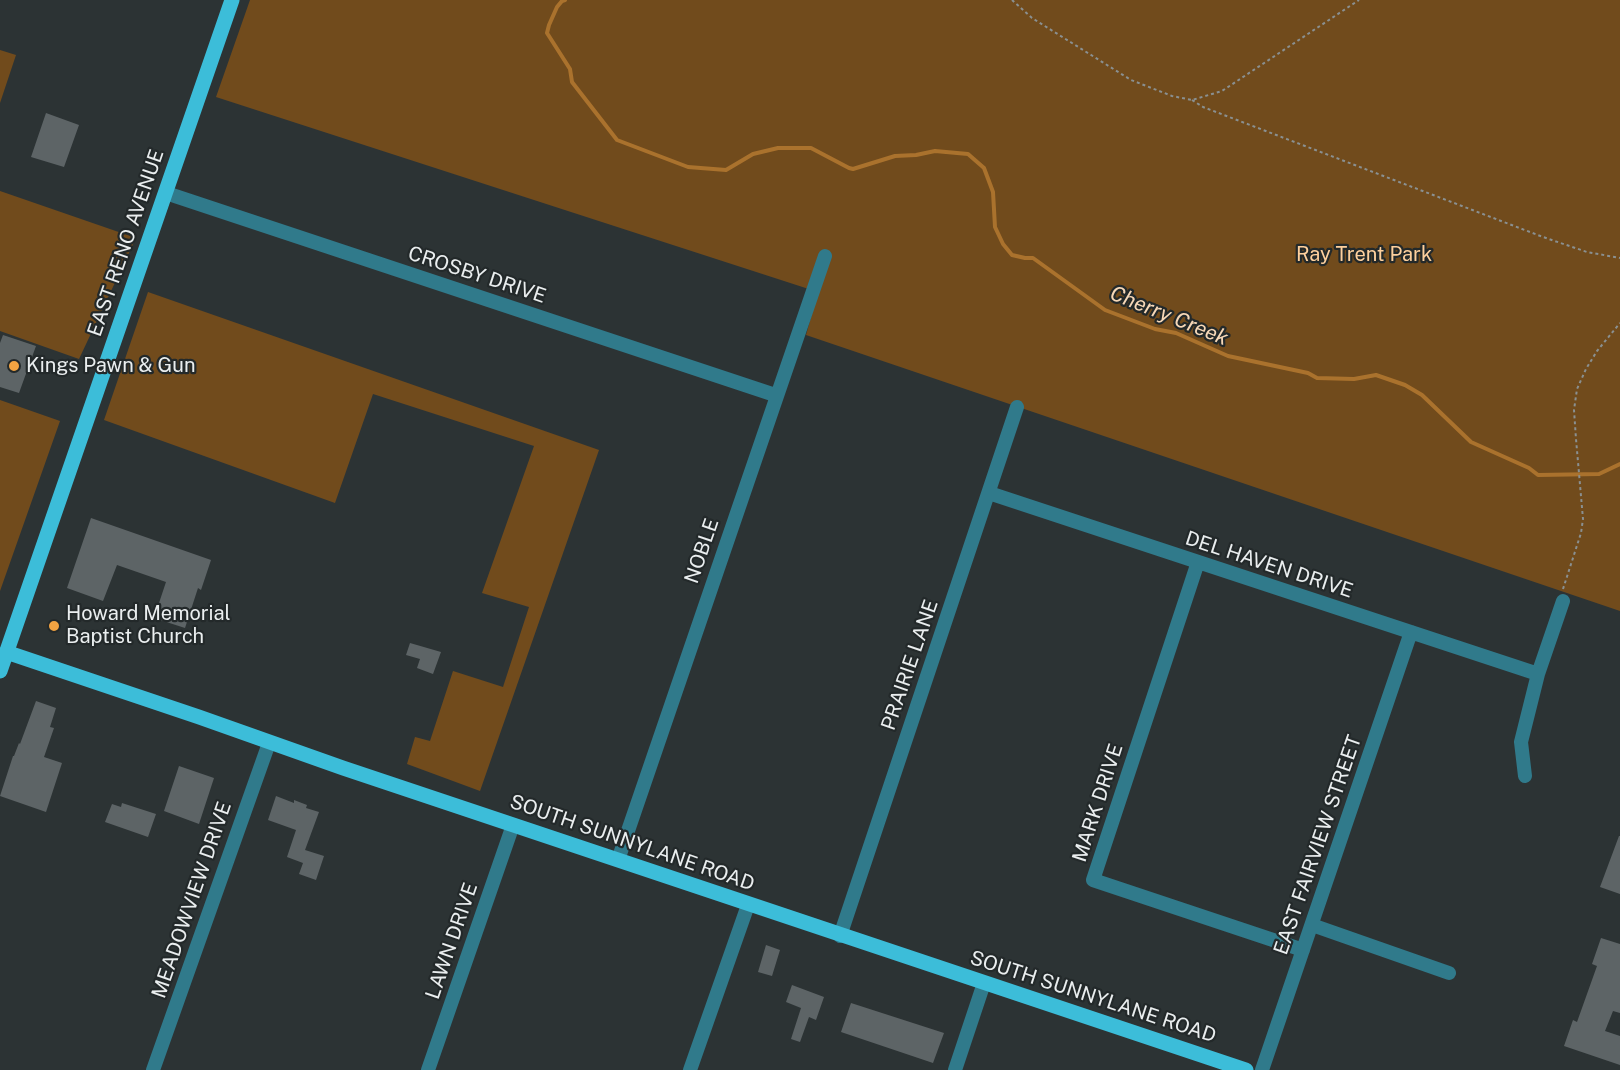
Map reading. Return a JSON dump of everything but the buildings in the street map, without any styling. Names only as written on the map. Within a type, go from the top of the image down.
[{"type":"main road","name":"EAST RENO AVENUE","points":[[0,671],[3,651],[232,0]]},
{"type":"main road","name":"SOUTH SUNNYLANE ROAD","points":[[3,651],[748,905],[1236,1068]]},
{"type":"street","name":"CROSBY DRIVE","points":[[166,193],[776,395]]},
{"type":"street","name":"NOBLE","points":[[618,860],[825,256]]},
{"type":"street","name":"PRAIRIE LANE","points":[[840,936],[1017,407]]},
{"type":"street","name":"DEL HAVEN DRIVE","points":[[989,493],[1538,674]]},
{"type":"street","name":"MARK DRIVE","points":[[1198,562],[1093,880],[1303,950]]},
{"type":"street","points":[[1525,776],[1521,742],[1538,674],[1563,601]]},
{"type":"street","name":"EAST FAIRVIEW STREET","points":[[1262,1070],[1411,632]]},
{"type":"street","name":"MEADOWVIEW DRIVE","points":[[153,1070],[269,743]]},
{"type":"street","name":"LAWN DRIVE","points":[[428,1070],[513,825]]},
{"type":"street","points":[[690,1070],[748,905]]},
{"type":"street","points":[[1312,925],[1449,973]]},
{"type":"street","points":[[955,1070],[984,983]]},
{"type":"path","points":[[1012,0],[1032,18],[1131,80],[1172,96],[1192,100],[1203,107],[1543,237],[1587,252],[1620,258]]},
{"type":"path","points":[[1192,100],[1222,90],[1359,0]]},
{"type":"path","points":[[1563,601],[1562,590],[1581,533],[1583,519],[1574,410],[1577,389],[1597,351],[1620,323]]},
{"type":"green space","name":"Ray Trent Park","points":[[250,0],[1620,0],[1620,611],[806,335],[818,292],[216,97]]},
{"type":"green space","points":[[0,50],[16,55],[0,103]]},
{"type":"green space","points":[[0,191],[136,238],[79,359],[0,331]]},
{"type":"green space","points":[[148,292],[599,450],[480,791],[407,764],[415,737],[430,741],[453,671],[503,687],[529,607],[482,593],[534,446],[373,394],[335,503],[104,420]]},
{"type":"green space","points":[[0,400],[60,421],[0,591]]},
{"type":"waterway","name":"Cherry Creek","points":[[565,0],[557,7],[547,33],[570,69],[572,82],[617,140],[688,167],[726,170],[753,154],[778,148],[811,148],[853,169],[895,156],[935,151],[968,154],[984,168],[993,192],[995,227],[1003,244],[1012,255],[1033,258],[1105,310],[1155,329],[1176,333],[1228,356],[1308,373],[1317,378],[1354,379],[1376,375],[1405,385],[1422,395],[1471,442],[1529,468],[1538,475],[1599,474],[1620,464]]},
{"type":"place","name":"Kings Pawn & Gun","points":[[14,366]]},
{"type":"place","name":"Howard Memorial Baptist Church","points":[[54,626]]}]
